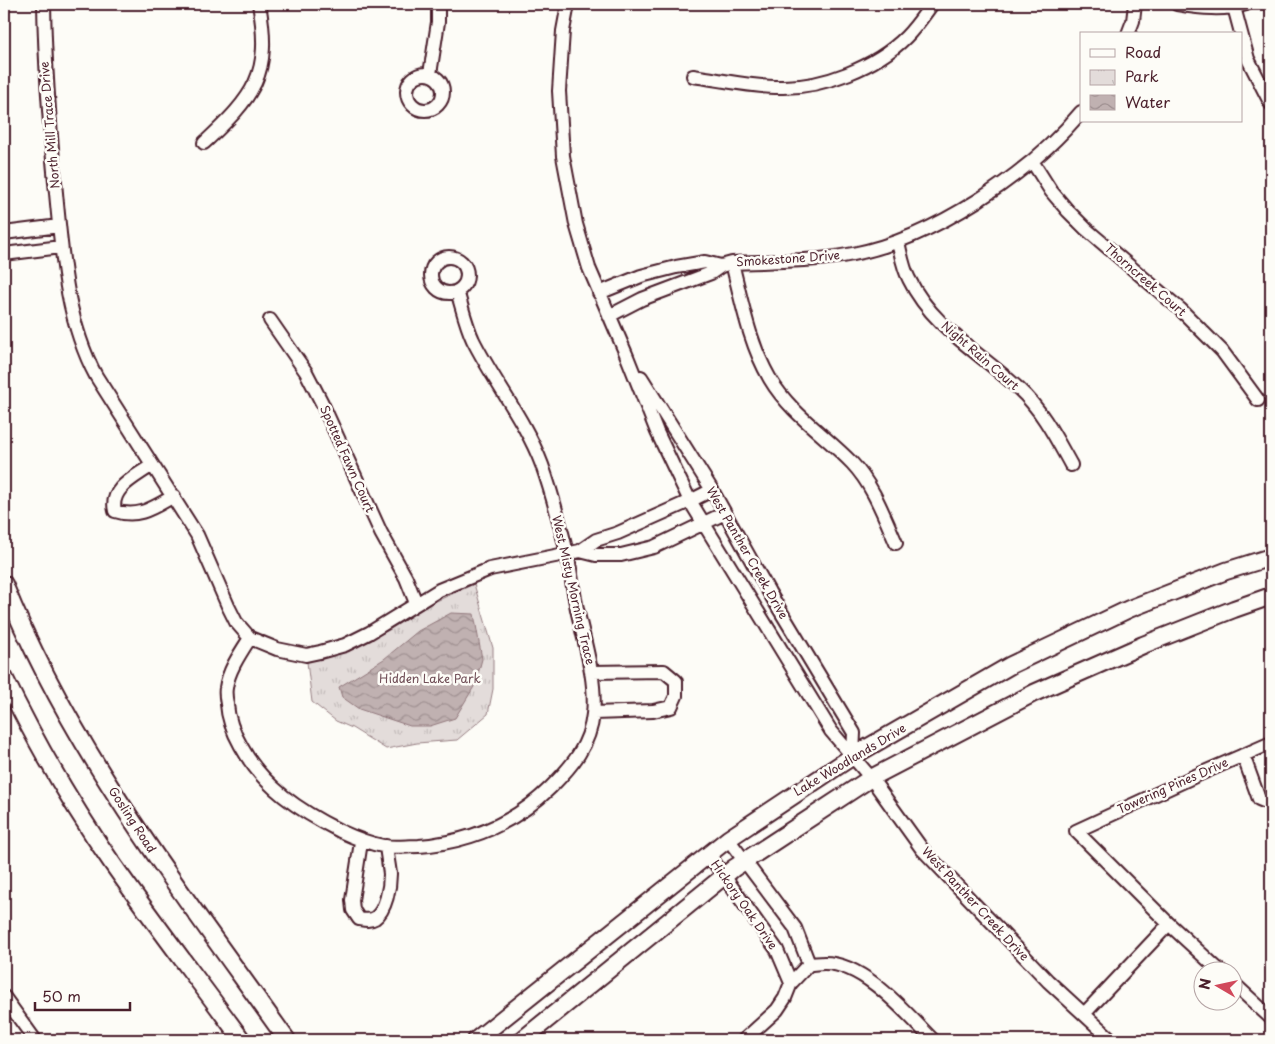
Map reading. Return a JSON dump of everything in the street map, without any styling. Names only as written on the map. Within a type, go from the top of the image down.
[{"type":"main road","name":"Lake Woodlands Drive","points":[[476,1040],[728,839],[853,756],[1011,665],[1121,613],[1226,571],[1271,557]]},
{"type":"main road","name":"Gosling Road","points":[[4,584],[40,663],[96,765],[143,839],[287,1040]]},
{"type":"main road","points":[[522,1040],[745,860],[871,778],[1034,692],[1144,645],[1271,596]]},
{"type":"main road","points":[[4,677],[26,723],[65,790],[106,854],[242,1040]]},
{"type":"street","name":"North Mill Trace Drive","points":[[44,4],[46,73],[61,247],[78,334],[86,358],[198,535],[236,622],[250,638]]},
{"type":"street","points":[[204,143],[236,113],[249,96],[257,78],[263,60],[264,44],[259,4]]},
{"type":"street","points":[[430,74],[438,22],[438,4]]},
{"type":"street","name":"West Panther Creek Drive","points":[[568,4],[563,32],[559,91],[563,156],[576,224],[589,268],[626,354],[656,432],[690,501],[831,731],[871,778],[922,849],[1048,981],[1112,1040]]},
{"type":"street","points":[[693,76],[781,87],[800,86],[832,79],[869,64],[889,52],[906,37],[932,4]]},
{"type":"street","points":[[1129,32],[1133,21],[1135,4]]},
{"type":"street","points":[[1177,4],[1214,9],[1240,6],[1248,59],[1271,104]]},
{"type":"street","name":"Smokestone Drive","points":[[599,293],[641,276],[705,262],[727,264],[822,260],[855,254],[898,242],[955,214],[987,194],[1032,161],[1080,113]]},
{"type":"street","name":"Thorncreek Court","points":[[1032,161],[1051,191],[1068,211],[1180,309],[1222,351],[1258,400]]},
{"type":"street","points":[[4,233],[59,226]]},
{"type":"street","name":"Night Rain Court","points":[[898,242],[909,279],[935,316],[951,333],[1020,390],[1042,415],[1071,465]]},
{"type":"street","points":[[4,254],[61,247]]},
{"type":"street","points":[[727,264],[758,355],[770,380],[806,422],[858,470],[867,482],[896,544]]},
{"type":"street","name":"Smokestone Drive","points":[[609,316],[642,299],[711,273],[727,264]]},
{"type":"street","name":"West Misty Morning Trace","points":[[250,638],[236,659],[226,688],[228,715],[233,731],[250,763],[278,793],[308,814],[361,842],[386,846],[426,845],[447,842],[488,831],[509,821],[544,795],[575,762],[584,749],[594,713],[591,672],[567,553],[542,465],[472,338],[457,291]]},
{"type":"street","name":"Spotted Fawn Court","points":[[270,320],[306,372],[322,403],[381,534],[406,578],[416,603]]},
{"type":"street","name":"West Panther Creek Drive","points":[[626,354],[712,490],[769,592],[854,733],[853,756]]},
{"type":"street","points":[[152,465],[120,488],[113,503],[115,511],[123,514],[135,514],[150,510],[174,496]]},
{"type":"street","points":[[580,551],[596,540],[618,533],[712,490]]},
{"type":"street","points":[[250,638],[277,649],[306,655],[320,652],[345,644],[369,633],[439,590],[490,570],[580,551],[596,555],[621,555],[654,547],[725,513]]},
{"type":"street","name":"West Misty Morning Trace","points":[[591,672],[664,671],[676,681],[676,696],[671,706],[653,711],[594,713]]},
{"type":"street","name":"Towering Pines Drive","points":[[1169,924],[1076,831],[1271,743]]},
{"type":"street","points":[[1244,755],[1259,798],[1271,804]]},
{"type":"street","name":"Hickory Oak Drive","points":[[728,839],[795,928],[809,964]]},
{"type":"street","points":[[361,842],[352,900],[353,910],[359,919],[368,920],[374,918],[381,911],[384,903],[390,875],[386,846]]},
{"type":"street","name":"Hickory Oak Drive","points":[[708,855],[777,950],[791,983]]},
{"type":"street","points":[[1084,1014],[1169,924],[1210,962]]},
{"type":"street","points":[[744,1040],[777,1010],[785,998],[791,983],[809,964],[824,963],[838,965],[868,978],[933,1040]]},
{"type":"street","points":[[1242,991],[1271,1018]]},
{"type":"street","points":[[4,997],[35,1040]]},
{"type":"green space","name":"Hidden Lake Park","points":[[474,584],[493,648],[493,689],[488,714],[457,740],[417,743],[386,749],[352,728],[336,721],[312,702],[307,662],[338,654],[389,630],[432,603]]},
{"type":"water","points":[[451,613],[474,614],[482,659],[475,685],[455,718],[430,726],[410,726],[359,709],[342,697],[339,687],[384,659],[418,631]]}]
